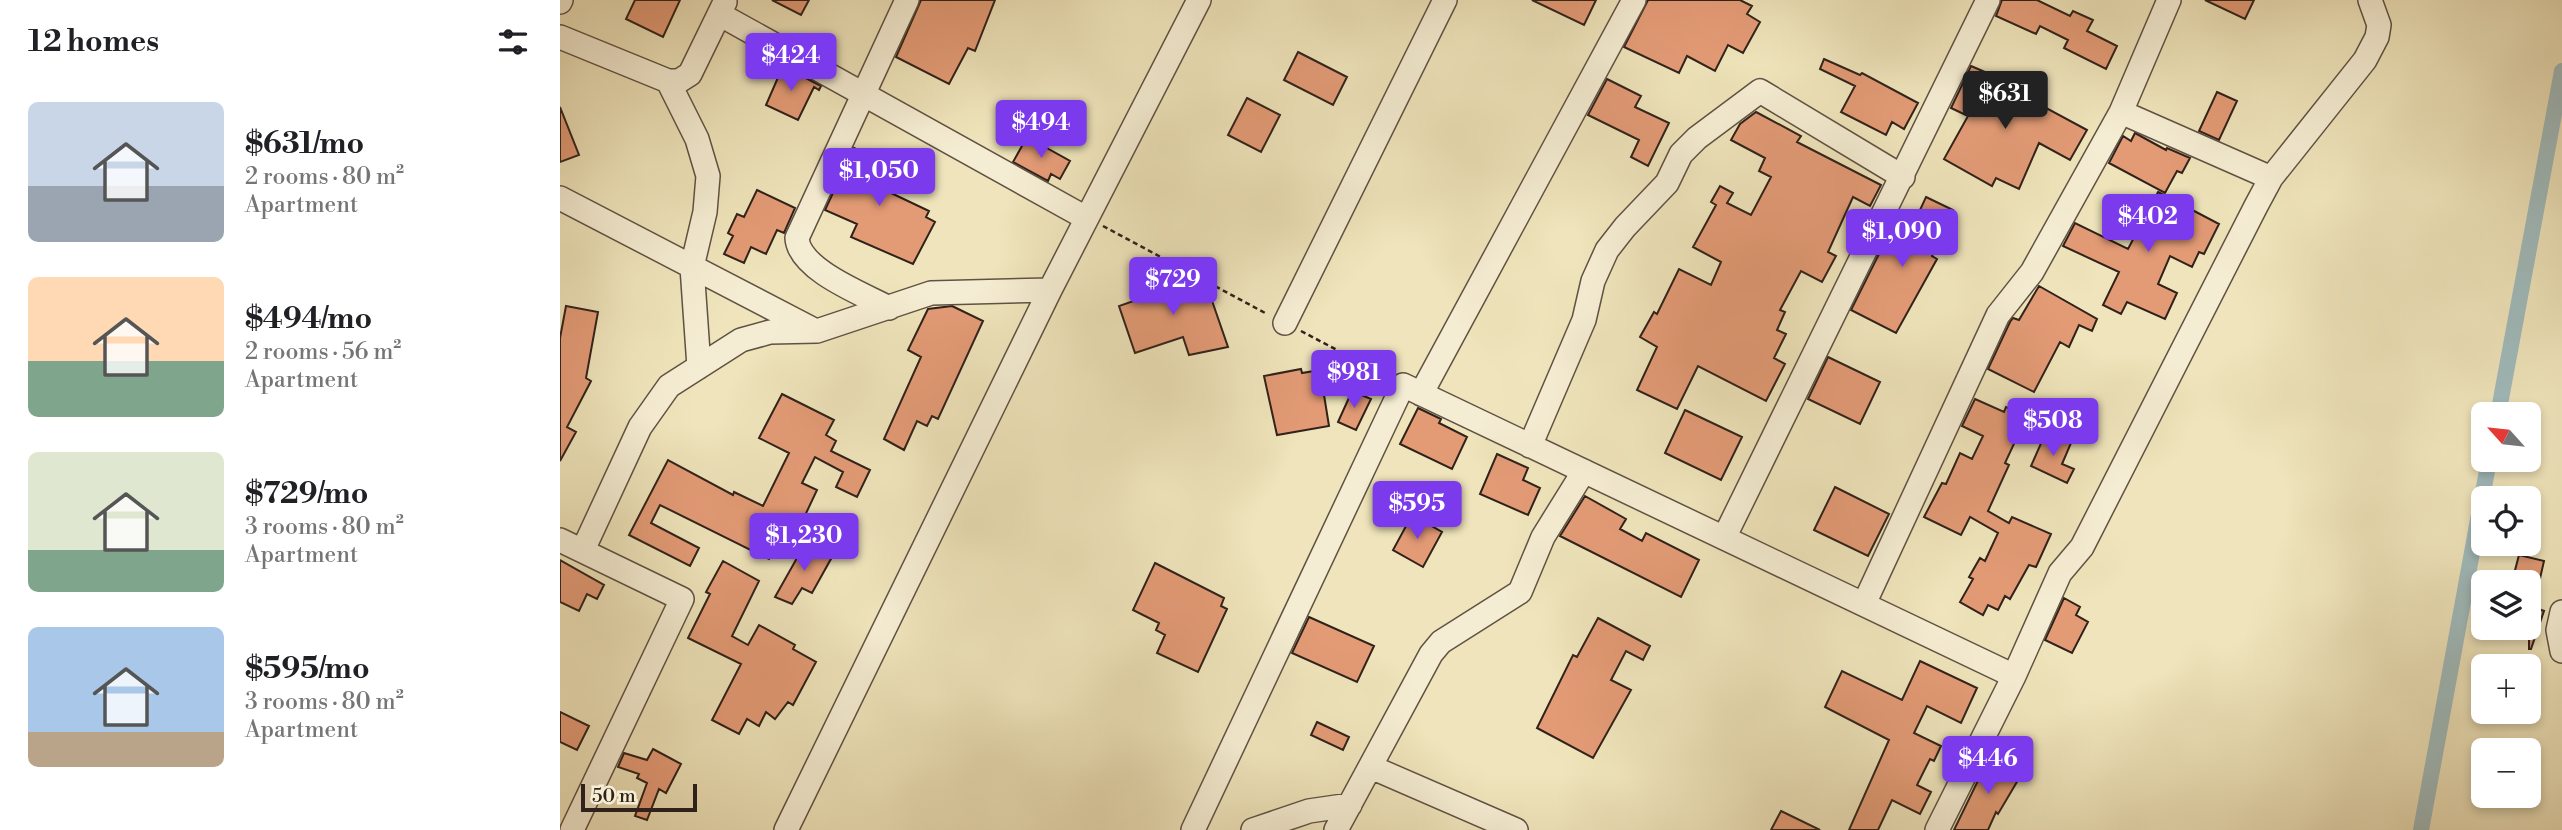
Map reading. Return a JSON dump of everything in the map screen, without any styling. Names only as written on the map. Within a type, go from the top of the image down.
[{"type":"street","points":[[889,308],[809,264],[798,247],[797,239],[907,0]]},
{"type":"street","points":[[786,830],[1050,290],[1199,0]]},
{"type":"street","points":[[1284,323],[1445,0]]},
{"type":"street","points":[[1193,830],[1412,390],[1634,0]]},
{"type":"street","points":[[1724,538],[1988,0]]},
{"type":"street","points":[[1864,604],[1998,315],[2032,272],[2120,112],[2169,0]]},
{"type":"street","points":[[1937,830],[2014,676],[2060,573],[2082,547],[2271,178],[2365,60],[2377,37],[2379,25],[2370,0]]},
{"type":"street","points":[[560,37],[668,81],[679,81],[690,74],[722,7],[862,93],[1086,218]]},
{"type":"street","points":[[668,81],[697,139],[708,176],[705,212],[692,267],[699,366]]},
{"type":"street","points":[[1530,446],[1584,320],[1593,281],[1608,250],[1625,226],[1667,183],[1681,154],[1697,138],[1760,91],[1903,177]]},
{"type":"street","points":[[2120,112],[2271,178]]},
{"type":"street","points":[[560,198],[817,331]]},
{"type":"street","points":[[583,550],[640,427],[669,386],[741,340],[770,332],[817,331],[931,293],[1050,290]]},
{"type":"street","points":[[1412,390],[2014,676]]},
{"type":"street","points":[[1336,830],[1431,654],[1441,642],[1520,592],[1543,537],[1584,471]]},
{"type":"street","points":[[560,540],[682,599],[572,830]]},
{"type":"street","points":[[2562,612],[2558,630],[2562,651]]},
{"type":"street","points":[[1371,767],[1517,830]]},
{"type":"street","points":[[1253,830],[1309,811],[1350,805]]},
{"type":"path","points":[[1086,218],[1412,390]]},
{"type":"building","points":[[635,0],[680,0],[663,37],[626,19]]},
{"type":"building","points":[[772,0],[809,0],[801,15]]},
{"type":"building","points":[[921,0],[995,0],[975,51],[968,48],[949,84],[896,57]]},
{"type":"building","points":[[1532,0],[1596,0],[1584,25]]},
{"type":"building","points":[[1648,0],[1740,0],[1752,6],[1747,14],[1760,22],[1743,53],[1728,45],[1715,71],[1687,56],[1679,73],[1624,47]]},
{"type":"building","points":[[2002,0],[2037,0],[2070,16],[2073,11],[2093,20],[2087,31],[2117,46],[2106,69],[2064,48],[2068,40],[2040,26],[2036,34],[1996,16]]},
{"type":"building","points":[[2205,0],[2254,0],[2245,19]]},
{"type":"building","points":[[1298,52],[1347,77],[1333,105],[1284,80]]},
{"type":"building","points":[[1824,59],[1860,75],[1862,73],[1918,103],[1904,129],[1892,122],[1886,135],[1841,112],[1855,86],[1820,69]]},
{"type":"building","points":[[783,66],[821,86],[819,90],[814,87],[798,120],[766,105]]},
{"type":"building","points":[[1971,66],[2013,84],[2011,89],[2087,130],[2070,160],[2039,143],[2019,189],[1996,178],[1992,186],[1944,159],[1968,116],[1951,108]]},
{"type":"building","points":[[1607,79],[1641,96],[1635,107],[1669,123],[1648,166],[1631,157],[1639,140],[1588,115]]},
{"type":"building","points":[[2217,92],[2237,101],[2219,140],[2199,131]]},
{"type":"building","points":[[1247,98],[1280,115],[1261,152],[1228,135]]},
{"type":"building","points":[[560,107],[579,155],[560,162]]},
{"type":"building","points":[[1756,112],[1801,136],[1797,142],[1881,185],[1870,206],[1853,197],[1828,252],[1836,256],[1822,282],[1801,271],[1780,310],[1785,312],[1777,330],[1786,334],[1774,358],[1785,364],[1766,401],[1698,366],[1677,409],[1637,390],[1657,347],[1640,337],[1654,312],[1657,314],[1679,269],[1711,285],[1721,262],[1693,247],[1716,205],[1711,202],[1720,186],[1733,193],[1727,203],[1751,215],[1771,177],[1759,171],[1765,158],[1731,140],[1740,124]]},
{"type":"building","points":[[2135,133],[2166,150],[2167,148],[2190,158],[2182,173],[2177,171],[2165,193],[2109,163],[2123,136],[2131,141]]},
{"type":"building","points":[[1027,137],[1070,161],[1060,179],[1051,174],[1048,181],[1013,162]]},
{"type":"building","points":[[854,148],[902,173],[891,193],[929,211],[926,217],[935,222],[913,264],[851,237],[857,224],[825,210]]},
{"type":"building","points":[[757,190],[795,208],[784,233],[777,230],[766,254],[751,247],[744,263],[724,254],[733,236],[728,233],[737,214],[744,217]]},
{"type":"building","points":[[2158,192],[2219,224],[2204,254],[2199,252],[2192,267],[2170,256],[2158,284],[2177,293],[2165,319],[2127,302],[2121,314],[2103,305],[2119,272],[2063,246],[2075,223],[2128,249]]},
{"type":"building","points":[[1926,197],[1953,210],[1932,256],[1937,259],[1896,333],[1851,310],[1891,230],[1907,238]]},
{"type":"building","points":[[1163,273],[1167,287],[1185,282],[1210,295],[1228,347],[1189,355],[1183,337],[1135,353],[1119,306],[1142,298],[1137,282]]},
{"type":"building","points":[[2039,286],[2097,319],[2092,331],[2079,325],[2069,347],[2060,342],[2034,392],[1988,369],[2010,322],[2013,318],[2019,320]]},
{"type":"building","points":[[566,306],[598,312],[586,378],[591,381],[567,427],[576,432],[560,461],[560,338]]},
{"type":"building","points":[[952,306],[983,321],[938,419],[932,416],[927,426],[917,421],[904,450],[884,439],[921,357],[908,350],[928,309]]},
{"type":"building","points":[[1828,357],[1880,382],[1860,424],[1808,399]]},
{"type":"building","points":[[1301,369],[1302,373],[1320,370],[1329,426],[1277,435],[1264,376]]},
{"type":"building","points":[[1352,391],[1371,399],[1356,430],[1338,422]]},
{"type":"building","points":[[782,394],[834,420],[826,435],[836,441],[831,451],[870,470],[857,497],[836,487],[843,472],[815,457],[802,483],[817,490],[801,524],[789,518],[769,559],[660,505],[651,523],[699,548],[690,566],[629,535],[668,460],[733,495],[734,492],[763,506],[789,453],[759,438]]},
{"type":"building","points":[[1975,399],[2004,412],[2006,407],[2027,416],[2005,463],[2009,465],[1988,511],[2009,523],[2012,517],[2051,534],[2036,567],[2029,565],[2010,599],[2005,596],[1998,610],[1988,605],[1983,615],[1960,602],[1973,579],[1969,577],[1980,558],[1985,561],[1998,533],[1970,517],[1961,535],[1924,517],[1942,483],[1946,484],[1960,453],[1972,459],[1983,436],[1962,426]]},
{"type":"building","points":[[1418,408],[1441,419],[1439,423],[1467,437],[1452,469],[1400,444]]},
{"type":"building","points":[[1685,410],[1742,437],[1721,480],[1665,453]]},
{"type":"building","points":[[2046,432],[2071,443],[2062,464],[2074,469],[2067,483],[2031,466]]},
{"type":"building","points":[[1497,454],[1528,468],[1523,480],[1540,488],[1528,515],[1480,494]]},
{"type":"building","points":[[1835,487],[1889,514],[1868,556],[1814,530]]},
{"type":"building","points":[[1585,496],[1626,519],[1620,529],[1642,541],[1646,533],[1699,560],[1681,597],[1560,536]]},
{"type":"building","points":[[1412,515],[1442,532],[1423,567],[1393,550]]},
{"type":"building","points":[[806,542],[832,557],[812,593],[802,588],[792,604],[775,597]]},
{"type":"building","points":[[2519,556],[2544,561],[2541,574],[2541,570],[2515,570]]},
{"type":"building","points":[[560,560],[604,585],[597,599],[587,594],[579,611],[560,602]]},
{"type":"building","points":[[723,561],[759,581],[732,636],[748,645],[759,625],[795,645],[793,649],[816,662],[793,705],[788,702],[775,719],[766,712],[759,726],[747,719],[739,734],[712,720],[741,664],[688,638],[710,594],[706,592]]},
{"type":"building","points":[[1155,563],[1224,598],[1221,606],[1227,609],[1198,672],[1157,653],[1165,635],[1156,630],[1159,623],[1133,610]]},
{"type":"building","points":[[2064,598],[2080,607],[2076,615],[2088,622],[2072,653],[2045,640]]},
{"type":"building","points":[[1309,617],[1374,646],[1357,682],[1292,653]]},
{"type":"building","points":[[1598,618],[1650,646],[1643,660],[1626,651],[1611,680],[1631,690],[1593,758],[1537,728],[1573,655],[1577,657]]},
{"type":"building","points":[[2529,640],[2534,640],[2531,649]]},
{"type":"building","points":[[1920,661],[1977,688],[1961,723],[1927,706],[1914,733],[1941,746],[1934,761],[1930,759],[1917,785],[1931,792],[1920,814],[1892,800],[1878,830],[1849,830],[1889,740],[1825,707],[1842,671],[1902,700]]},
{"type":"building","points":[[560,712],[589,726],[577,750],[560,742]]},
{"type":"building","points":[[1317,722],[1349,737],[1343,750],[1311,735]]},
{"type":"building","points":[[653,749],[681,764],[666,793],[659,789],[647,820],[635,816],[647,783],[637,778],[639,774],[618,767],[624,753],[647,760]]},
{"type":"building","points":[[1990,756],[2021,775],[1998,814],[1996,812],[1988,830],[1954,830]]},
{"type":"building","points":[[1781,811],[1820,830],[1771,830]]},
{"type":"waterway","points":[[2500,402],[2562,71]]},
{"type":"waterway","points":[[2421,830],[2487,472]]}]
